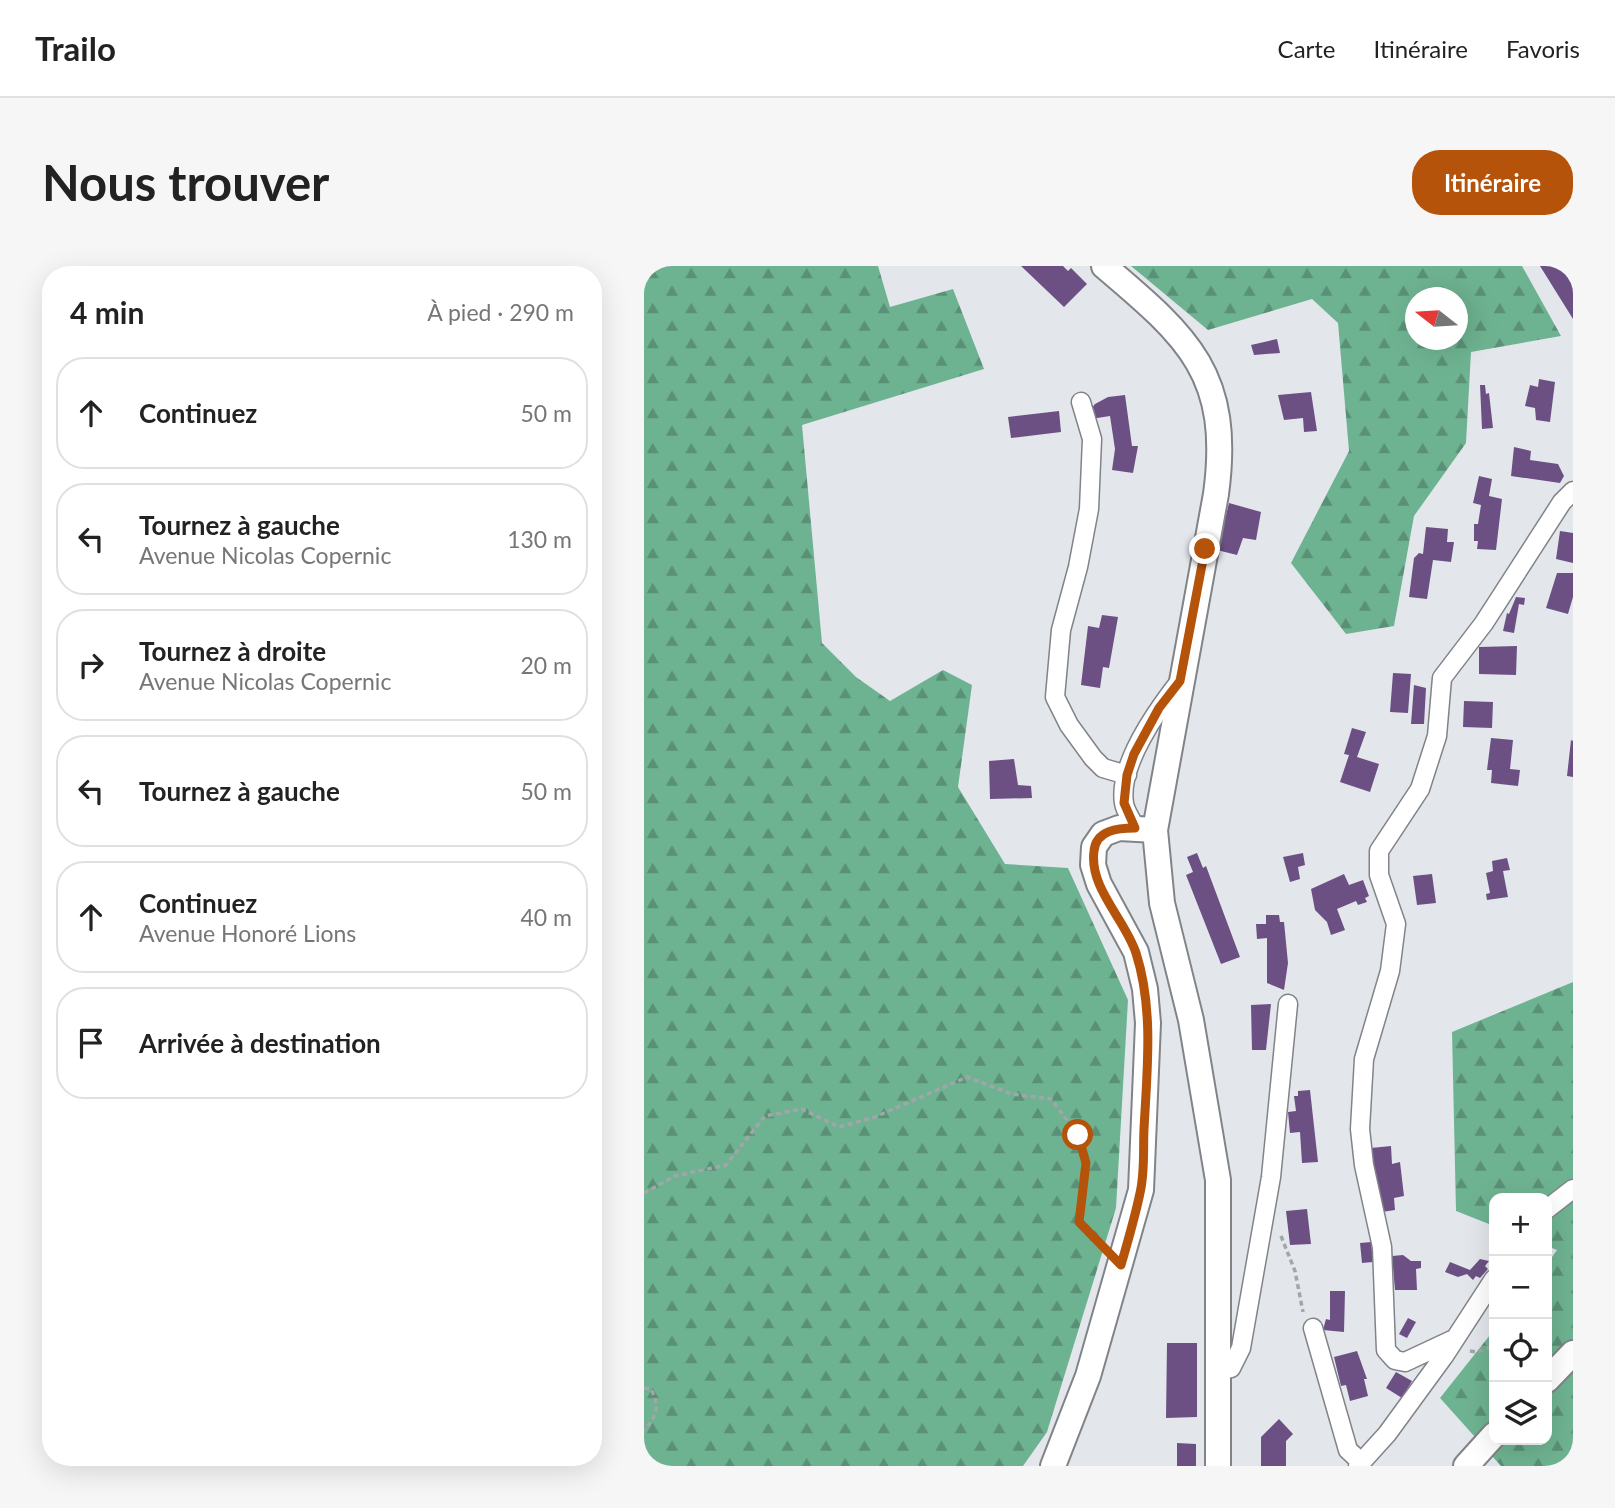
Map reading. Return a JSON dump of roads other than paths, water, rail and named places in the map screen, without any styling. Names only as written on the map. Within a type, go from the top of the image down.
[{"type":"main road","points":[[1104,266],[1165,317],[1189,348],[1208,381],[1218,414],[1222,454],[1180,681],[1145,829],[1191,1020],[1217,1180],[1218,1466]]},
{"type":"main road","points":[[1053,1466],[1088,1376],[1141,1190],[1148,1023],[1145,989],[1136,952],[1098,884],[1093,865],[1094,847],[1102,834],[1119,828],[1145,829]]},
{"type":"main road","points":[[1552,1375],[1573,1353]]},
{"type":"main road","points":[[1466,1466],[1489,1441]]},
{"type":"street","points":[[1081,402],[1093,439],[1089,509],[1078,567],[1061,630],[1055,697],[1093,758],[1104,768],[1127,775]]},
{"type":"street","points":[[1452,1340],[1434,1346],[1405,1363],[1395,1360],[1386,1350],[1382,1247],[1364,1165],[1360,1129],[1364,1059],[1390,971],[1396,924],[1379,875],[1379,851],[1420,789],[1437,736],[1442,678],[1484,623],[1562,502],[1573,491]]},
{"type":"street","points":[[1145,829],[1124,803],[1127,775],[1134,754],[1159,708],[1180,681]]},
{"type":"street","points":[[1218,1370],[1231,1368],[1241,1348],[1271,1177],[1288,1004]]},
{"type":"street","points":[[1552,1205],[1573,1189]]},
{"type":"street","points":[[1313,1328],[1348,1450],[1359,1464],[1387,1434],[1444,1356],[1489,1286]]}]
